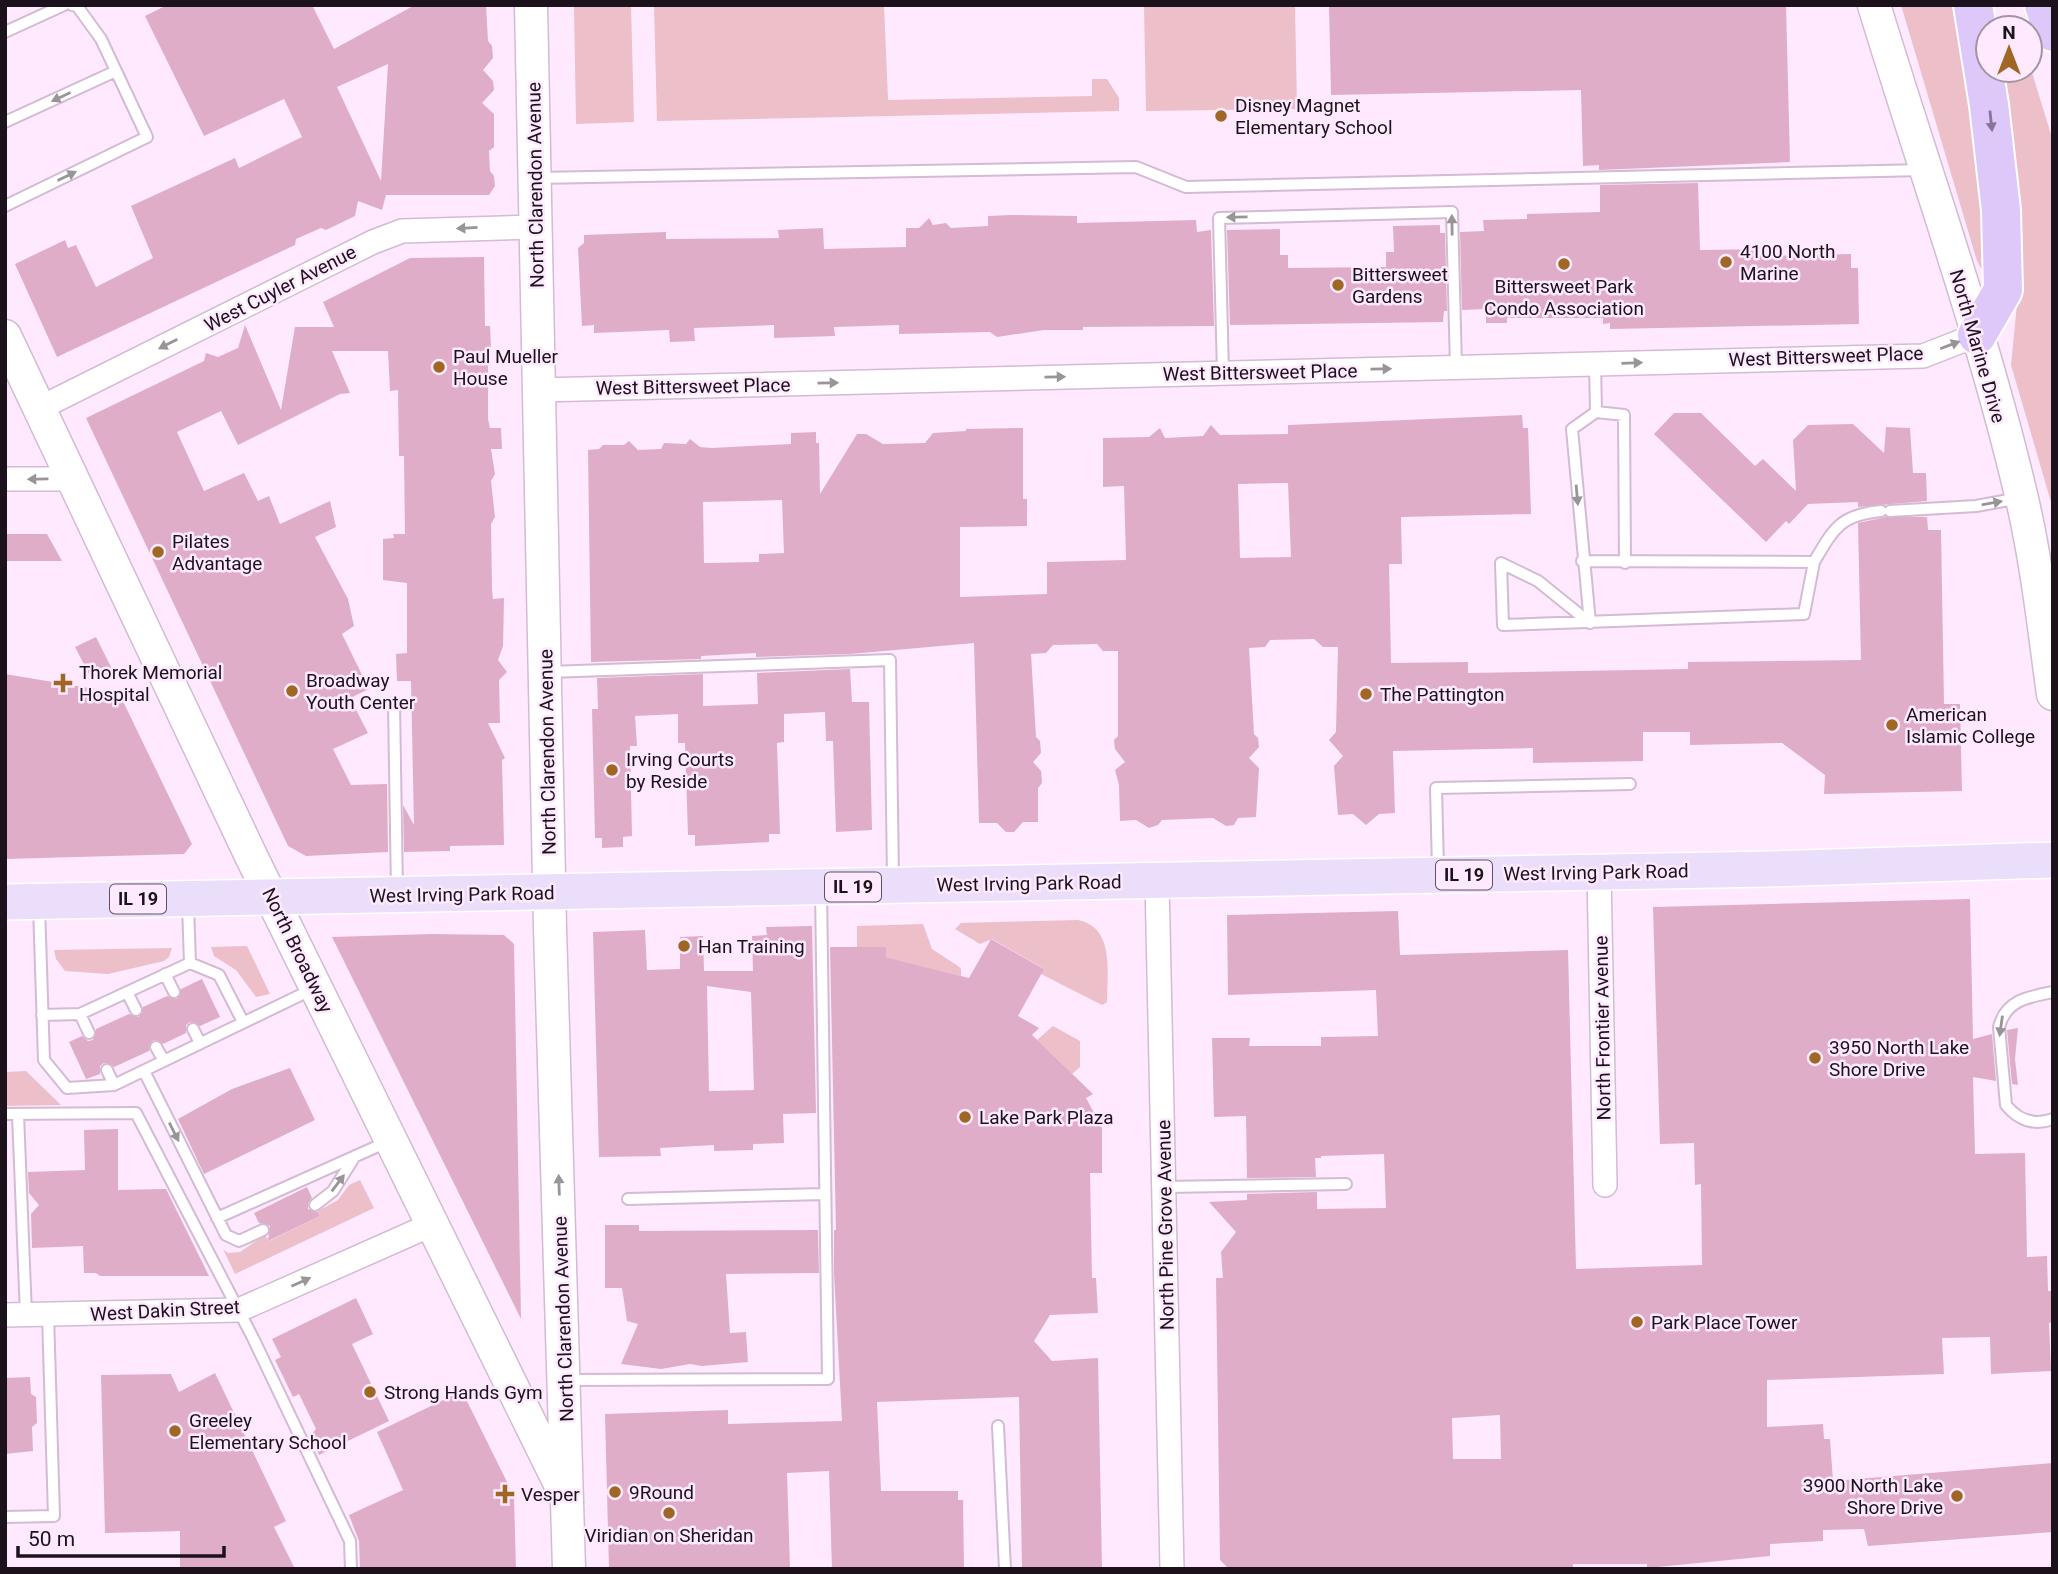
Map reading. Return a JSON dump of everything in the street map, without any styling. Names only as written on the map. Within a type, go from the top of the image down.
[{"type":"highway","points":[[1973,5],[1989,105],[2001,210],[2003,290],[1977,335]]},
{"type":"highway","points":[[2044,5],[2053,32]]},
{"type":"main road","name":"North Clarendon Avenue","points":[[531,5],[550,892],[567,1499]]},
{"type":"main road","name":"North Marine Drive","points":[[1874,5],[1977,335],[2022,498],[2053,694]]},
{"type":"main road","name":"North Broadway","points":[[5,336],[271,897],[567,1499],[569,1569]]},
{"type":"main road","name":"West Irving Park Road","points":[[22,902],[1599,872],[2053,860]]},
{"type":"street","name":"West Cuyler Avenue","points":[[40,408],[382,238],[402,231],[536,227]]},
{"type":"street","name":"West Bittersweet Place","points":[[539,390],[1923,356],[1977,335]]},
{"type":"street","points":[[5,479],[72,478]]},
{"type":"street","name":"North Frontier Avenue","points":[[1599,872],[1605,1185]]},
{"type":"street","name":"North Pine Grove Avenue","points":[[1157,881],[1172,1569]]},
{"type":"street","name":"West Dakin Street","points":[[26,1315],[239,1310],[433,1224]]},
{"type":"lane","points":[[5,32],[64,5]]},
{"type":"lane","points":[[5,206],[147,137],[101,39],[77,6],[72,5]]},
{"type":"lane","points":[[5,122],[117,71]]},
{"type":"lane","points":[[535,178],[1136,167],[1186,187],[1925,170]]},
{"type":"lane","points":[[1223,373],[1219,218],[1452,212],[1456,367]]},
{"type":"lane","points":[[1595,364],[1595,412]]},
{"type":"lane","points":[[1590,623],[1582,561],[1572,429],[1595,412],[1624,415],[1625,563]]},
{"type":"lane","points":[[1590,623],[1538,581],[1501,563],[1503,625],[1590,623],[1804,614],[1814,562],[1835,527],[1856,513],[1963,507],[2022,498]]},
{"type":"lane","points":[[1582,561],[1814,562]]},
{"type":"lane","points":[[545,673],[890,660],[893,886]]},
{"type":"lane","points":[[394,703],[397,895]]},
{"type":"lane","points":[[1438,875],[1436,788],[1630,784]]},
{"type":"lane","points":[[565,1380],[828,1379],[821,887]]},
{"type":"lane","points":[[188,898],[190,963]]},
{"type":"lane","points":[[22,902],[42,1015],[44,1060],[67,1088],[114,1086],[316,987]]},
{"type":"lane","points":[[42,1015],[80,1014],[190,963],[219,975],[243,1022]]},
{"type":"lane","points":[[165,974],[174,992]]},
{"type":"lane","points":[[127,992],[136,1010]]},
{"type":"lane","points":[[2053,992],[2014,1002],[2002,1015],[1999,1027],[2006,1105],[2021,1119],[2034,1123],[2053,1119]]},
{"type":"lane","points":[[80,1014],[89,1033]]},
{"type":"lane","points":[[193,1030],[200,1043]]},
{"type":"lane","points":[[156,1047],[164,1061]]},
{"type":"lane","points":[[107,1070],[114,1086]]},
{"type":"lane","points":[[144,1071],[217,1218],[231,1240],[248,1238],[263,1230]]},
{"type":"lane","points":[[5,1114],[136,1112],[239,1310],[350,1542],[351,1569]]},
{"type":"lane","points":[[5,1517],[54,1516],[26,1315],[18,1114]]},
{"type":"lane","points":[[217,1218],[391,1140]]},
{"type":"lane","points":[[315,1205],[333,1191],[355,1156]]},
{"type":"lane","points":[[1164,1187],[1346,1184]]},
{"type":"lane","points":[[628,1199],[825,1194]]},
{"type":"lane","points":[[998,1426],[1004,1569]]},
{"type":"shaded area","points":[[574,5],[631,5],[634,122],[576,124]]},
{"type":"shaded area","points":[[654,5],[884,5],[888,100],[1092,96],[1092,79],[1107,79],[1119,98],[1119,111],[657,121]]},
{"type":"shaded area","points":[[1144,5],[1295,5],[1297,109],[1146,111]]},
{"type":"shaded area","points":[[1901,5],[1957,5],[1975,112],[1987,269],[1982,270],[1977,261]]},
{"type":"shaded area","points":[[2000,84],[2036,84],[2053,141],[2053,509],[2011,365],[2017,304]]},
{"type":"shaded area","points":[[1078,920],[1090,924],[1103,941],[1108,978],[1107,1002],[1102,1005],[1041,974],[1043,968],[992,939],[980,944],[955,929],[961,923]]},
{"type":"shaded area","points":[[923,924],[932,949],[958,966],[961,976],[886,957],[886,947],[857,947],[857,926]]},
{"type":"shaded area","points":[[247,946],[270,994],[256,997],[236,970],[214,956],[211,947]]},
{"type":"shaded area","points":[[172,948],[169,957],[164,961],[108,974],[65,971],[56,959],[54,950]]},
{"type":"shaded area","points":[[1053,1026],[1080,1041],[1080,1067],[1072,1074],[1037,1040]]},
{"type":"shaded area","points":[[26,1071],[61,1105],[5,1106],[5,1072]]},
{"type":"shaded area","points":[[360,1180],[374,1208],[235,1274],[223,1249],[228,1253],[240,1252],[265,1235],[269,1241],[320,1216],[318,1211],[338,1200],[349,1185]]},
{"type":"building","points":[[167,5],[312,5],[334,49],[415,5],[486,5],[488,41],[492,46],[493,58],[483,70],[493,81],[494,90],[482,103],[494,114],[494,147],[489,151],[490,171],[494,176],[495,186],[489,195],[386,195],[382,210],[358,201],[355,216],[326,230],[321,228],[296,239],[295,245],[57,357],[15,264],[65,240],[68,248],[76,245],[96,287],[153,258],[131,206],[235,158],[239,168],[302,137],[284,99],[204,136],[145,16]],"holes":[[[388,64],[381,181],[337,87]]]},
{"type":"building","points":[[1329,5],[1786,5],[1790,162],[1599,170],[1599,165],[1583,166],[1581,90],[1331,95]]},
{"type":"building","name":"4100 North Marine","points":[[1698,183],[1700,250],[1769,249],[1769,256],[1851,254],[1851,268],[1858,268],[1859,324],[1610,329],[1610,323],[1603,324],[1603,318],[1507,318],[1507,323],[1486,323],[1486,309],[1462,310],[1460,232],[1484,231],[1483,220],[1527,219],[1527,214],[1600,212],[1600,185]]},
{"type":"building","points":[[988,216],[1077,216],[1077,223],[1196,220],[1197,232],[1211,230],[1214,326],[1083,327],[1083,330],[1044,330],[997,337],[990,332],[899,334],[899,325],[834,327],[835,336],[774,338],[774,325],[694,328],[695,341],[670,342],[669,330],[594,333],[594,325],[582,326],[578,248],[584,243],[584,235],[666,232],[666,239],[779,238],[778,230],[823,228],[824,249],[906,247],[906,228],[919,228],[929,218],[933,225],[946,223],[951,228],[988,226]]},
{"type":"building","name":"Bittersweet Gardens","points":[[1440,225],[1440,233],[1445,233],[1447,311],[1444,311],[1443,322],[1230,325],[1227,230],[1280,229],[1280,255],[1288,255],[1288,268],[1386,267],[1386,252],[1394,252],[1393,226]]},
{"type":"building","points":[[484,257],[485,326],[490,326],[491,348],[488,348],[488,419],[490,428],[501,428],[502,449],[491,449],[495,474],[491,481],[495,517],[491,524],[492,590],[493,599],[504,598],[503,646],[498,660],[507,672],[499,680],[500,723],[488,723],[505,758],[502,760],[504,845],[450,846],[450,851],[404,852],[403,805],[414,825],[411,681],[397,681],[396,654],[407,653],[407,583],[383,580],[383,539],[394,538],[393,534],[405,534],[404,456],[399,456],[398,390],[390,391],[388,351],[332,351],[350,393],[340,394],[238,445],[221,411],[177,432],[204,491],[244,473],[258,501],[269,496],[280,524],[330,501],[336,527],[315,537],[348,599],[354,626],[342,634],[369,689],[350,698],[368,733],[333,749],[351,785],[387,784],[388,852],[306,856],[288,846],[86,418],[204,361],[206,353],[218,357],[238,348],[245,325],[281,410],[295,327],[334,327],[323,302],[410,258]]},
{"type":"building","points":[[1674,413],[1701,413],[1755,466],[1763,459],[1796,491],[1793,440],[1808,425],[1853,424],[1884,453],[1886,427],[1910,428],[1913,473],[1926,473],[1927,501],[1858,507],[1858,502],[1808,504],[1789,524],[1786,521],[1766,542],[1654,434]]},
{"type":"building","points":[[1522,415],[1523,428],[1528,428],[1531,514],[1401,517],[1402,564],[1389,564],[1391,663],[1468,662],[1468,673],[1688,669],[1688,662],[1861,660],[1858,523],[1886,517],[1927,517],[1928,530],[1941,530],[1944,704],[1960,704],[1962,791],[1824,794],[1825,775],[1782,743],[1690,745],[1690,732],[1643,732],[1643,761],[1533,763],[1533,748],[1393,751],[1395,813],[1379,814],[1366,825],[1353,814],[1338,815],[1334,766],[1343,756],[1329,740],[1336,732],[1338,647],[1323,647],[1314,639],[1270,640],[1265,647],[1249,648],[1254,734],[1258,738],[1259,747],[1249,758],[1259,768],[1256,817],[1238,818],[1234,825],[1226,826],[1213,818],[1162,820],[1158,825],[1149,828],[1136,820],[1120,821],[1119,785],[1115,770],[1125,762],[1115,749],[1114,740],[1118,736],[1118,651],[1103,651],[1097,644],[1053,645],[1046,653],[1031,654],[1036,737],[1040,741],[1041,753],[1033,762],[1041,771],[1042,783],[1038,788],[1038,822],[1023,822],[1014,832],[1006,832],[997,823],[979,823],[974,643],[850,654],[756,657],[756,653],[701,656],[701,659],[591,662],[588,450],[599,449],[603,445],[624,445],[629,441],[638,450],[661,449],[664,443],[686,444],[690,439],[700,447],[712,448],[791,444],[791,433],[816,432],[816,443],[819,443],[820,494],[857,434],[866,434],[883,444],[925,443],[933,433],[966,429],[1023,428],[1023,499],[1027,499],[1027,526],[960,527],[960,597],[1047,594],[1047,562],[1126,560],[1124,486],[1103,487],[1103,438],[1149,437],[1160,428],[1165,438],[1203,436],[1211,425],[1220,435],[1288,434],[1288,425]],"holes":[[[1288,483],[1291,557],[1240,558],[1238,484]],[[782,500],[784,553],[759,554],[759,562],[704,563],[703,502]]]},
{"type":"building","points":[[5,534],[47,534],[62,561],[5,561]]},
{"type":"building","points":[[96,637],[115,675],[90,676],[75,647]]},
{"type":"building","name":"Irving Courts by Reside","points":[[850,669],[852,702],[869,702],[872,830],[836,832],[833,741],[826,741],[825,712],[784,714],[784,742],[777,743],[780,834],[769,834],[769,842],[695,846],[695,835],[688,835],[685,743],[678,743],[678,714],[635,716],[637,746],[630,746],[632,836],[623,837],[623,847],[602,848],[602,838],[595,838],[592,709],[598,709],[597,678],[703,674],[703,706],[758,704],[757,673]]},
{"type":"building","name":"Thorek Memorial Hospital","points":[[5,674],[119,693],[192,844],[184,854],[5,859]]},
{"type":"building","points":[[1970,899],[1973,1039],[1992,1034],[1996,1081],[1973,1077],[1975,1154],[2025,1153],[2027,1257],[2047,1256],[2048,1291],[2053,1291],[2052,1322],[2049,1323],[2051,1371],[1991,1374],[1990,1337],[1942,1338],[1944,1374],[1767,1380],[1767,1427],[1823,1424],[1824,1439],[1830,1439],[1833,1481],[2053,1463],[2053,1532],[1868,1546],[1864,1529],[1823,1530],[1823,1541],[1770,1544],[1770,1556],[1647,1568],[1647,1564],[1573,1564],[1573,1567],[1534,1569],[1229,1569],[1220,1560],[1216,1278],[1223,1278],[1221,1252],[1236,1232],[1209,1202],[1247,1200],[1247,1194],[1317,1192],[1317,1209],[1386,1208],[1384,1154],[1315,1158],[1316,1177],[1247,1178],[1246,1116],[1214,1117],[1212,1038],[1250,1038],[1249,1046],[1321,1046],[1321,1037],[1378,1036],[1376,990],[1228,995],[1227,915],[1398,911],[1400,955],[1568,950],[1576,1269],[1702,1265],[1701,1184],[1695,1185],[1694,1143],[1660,1144],[1653,907]],"holes":[[[1500,1415],[1501,1459],[1453,1459],[1452,1418]]]},
{"type":"building","points":[[812,926],[816,1113],[783,1114],[784,1143],[753,1144],[753,1150],[714,1151],[714,1145],[660,1148],[661,1156],[599,1157],[593,932],[645,930],[647,970],[680,969],[680,937],[703,936],[704,971],[753,971],[752,936],[767,935],[766,927]],"holes":[[[707,986],[751,992],[754,1090],[709,1091]]]},
{"type":"building","points":[[504,935],[514,944],[521,1319],[332,937]]},
{"type":"building","points":[[991,939],[1044,969],[1018,1016],[1039,1028],[1032,1035],[1093,1094],[1086,1098],[1102,1128],[1102,1173],[1090,1173],[1092,1278],[1096,1278],[1098,1313],[1050,1315],[1034,1341],[1052,1361],[1098,1358],[1102,1569],[1022,1569],[1019,1397],[877,1402],[881,1491],[958,1491],[958,1500],[963,1500],[964,1569],[832,1569],[829,1471],[787,1473],[790,1569],[609,1569],[605,1414],[728,1410],[728,1424],[842,1421],[834,1273],[836,1230],[830,947],[886,947],[886,957],[969,978]]},
{"type":"building","points":[[202,979],[220,1017],[200,1026],[190,1022],[186,1025],[186,1033],[163,1044],[153,1040],[149,1051],[114,1067],[104,1063],[100,1066],[100,1074],[86,1079],[69,1042],[82,1036],[88,1041],[93,1040],[96,1029],[129,1014],[139,1017],[143,1007],[167,996],[177,999],[181,989]]},
{"type":"building","points":[[2018,1028],[2015,1059],[2018,1085],[2012,1084],[2007,1030]]},
{"type":"building","points":[[290,1068],[315,1120],[204,1174],[178,1119],[232,1089]]},
{"type":"building","points":[[118,1129],[118,1190],[166,1189],[209,1276],[100,1276],[96,1273],[84,1273],[83,1246],[32,1248],[31,1214],[39,1205],[29,1193],[28,1172],[85,1170],[84,1130]]},
{"type":"building","points":[[307,1187],[312,1198],[308,1209],[318,1212],[320,1216],[268,1241],[270,1226],[259,1223],[254,1213]]},
{"type":"building","points":[[605,1225],[639,1225],[639,1231],[818,1230],[819,1273],[726,1274],[730,1333],[746,1332],[748,1362],[702,1366],[690,1364],[661,1369],[621,1364],[638,1324],[627,1321],[622,1288],[605,1288]]},
{"type":"building","points":[[356,1298],[373,1334],[352,1344],[389,1421],[319,1455],[310,1436],[316,1429],[299,1394],[293,1397],[275,1360],[281,1357],[272,1339]]},
{"type":"building","points":[[215,1373],[286,1521],[274,1527],[295,1569],[180,1569],[180,1531],[105,1533],[101,1375],[171,1374],[179,1392]]},
{"type":"building","points":[[30,1377],[31,1394],[36,1397],[37,1423],[32,1427],[33,1451],[5,1454],[5,1378]]},
{"type":"building","points":[[462,1391],[514,1496],[516,1569],[360,1569],[359,1541],[349,1515],[403,1490],[377,1432]]},
{"type":"place","name":"Disney Magnet Elementary School","points":[[1221,116]]},
{"type":"place","name":"4100 North Marine","points":[[1726,262]]},
{"type":"place","name":"Bittersweet Park Condo Association","points":[[1564,264]]},
{"type":"place","name":"Bittersweet Gardens","points":[[1338,285]]},
{"type":"place","name":"Paul Mueller House","points":[[439,367]]},
{"type":"place","name":"Pilates Advantage","points":[[158,552]]},
{"type":"place","name":"Thorek Memorial Hospital","points":[[63,683]]},
{"type":"place","name":"Broadway Youth Center","points":[[292,691]]},
{"type":"place","name":"The Pattington","points":[[1366,694]]},
{"type":"place","name":"American Islamic College","points":[[1892,725]]},
{"type":"place","name":"Irving Courts by Reside","points":[[612,770]]},
{"type":"place","name":"Han Training","points":[[684,946]]},
{"type":"place","name":"3950 North Lake Shore Drive","points":[[1815,1058]]},
{"type":"place","name":"Lake Park Plaza","points":[[965,1117]]},
{"type":"place","name":"Park Place Tower","points":[[1637,1322]]},
{"type":"place","name":"Strong Hands Gym","points":[[370,1392]]},
{"type":"place","name":"Greeley Elementary School","points":[[175,1431]]},
{"type":"place","name":"9Round","points":[[615,1492]]},
{"type":"place","name":"Vesper","points":[[505,1494]]},
{"type":"place","name":"3900 North Lake Shore Drive","points":[[1957,1496]]},
{"type":"place","name":"Viridian on Sheridan","points":[[669,1513]]}]
